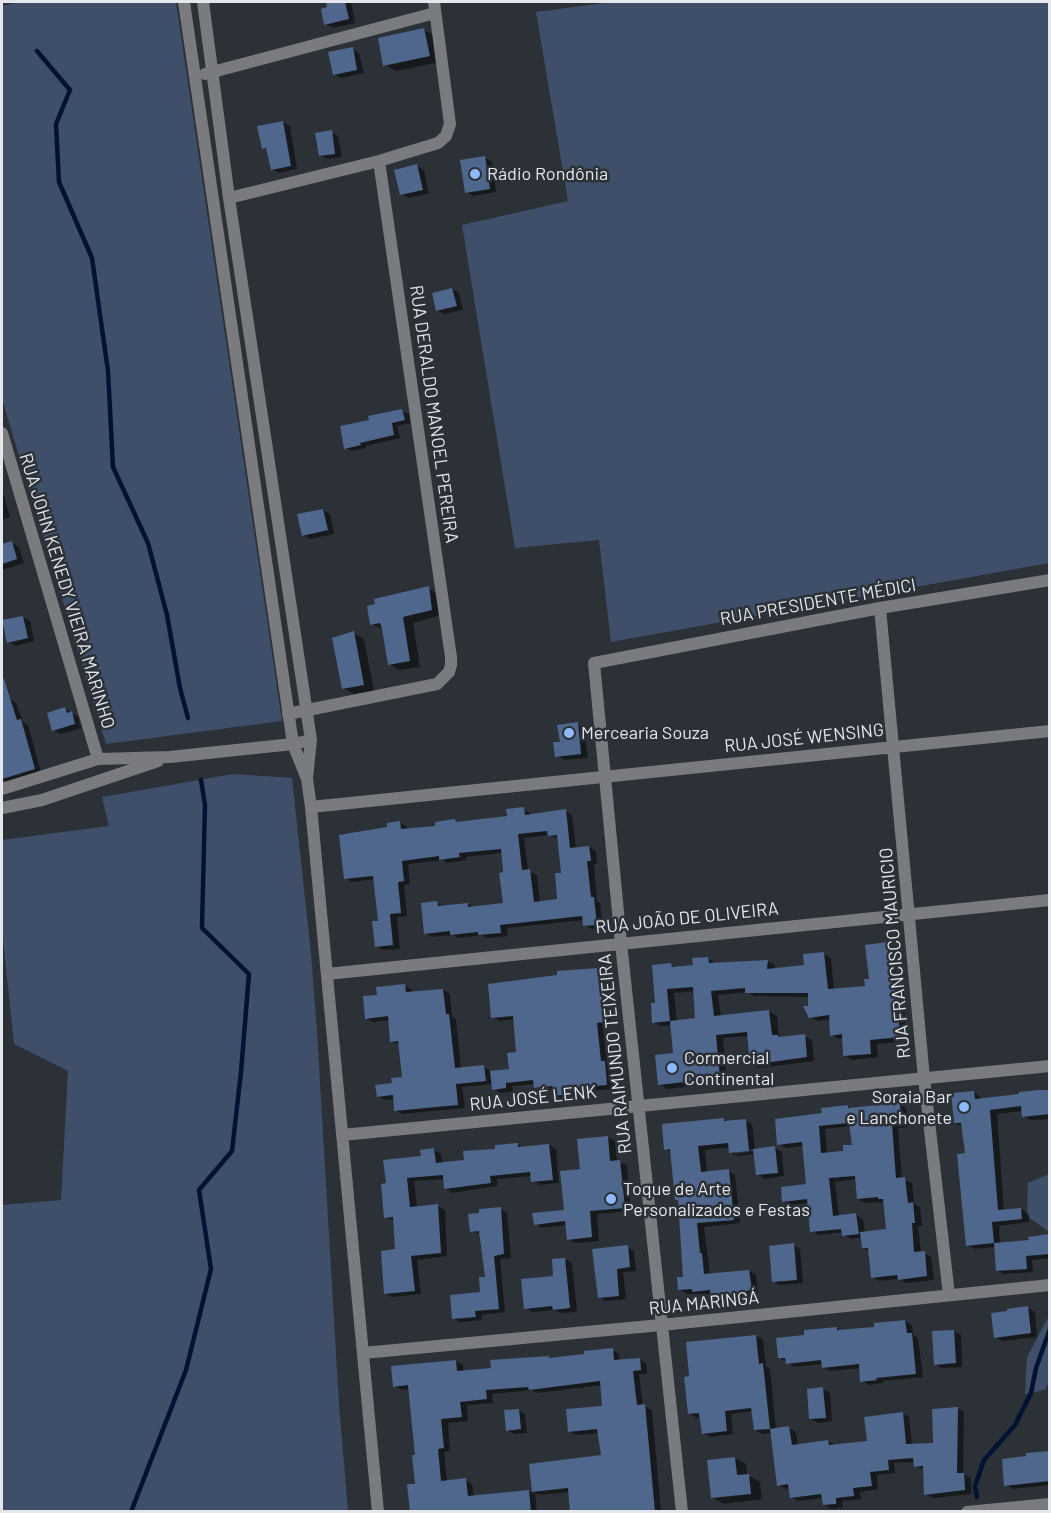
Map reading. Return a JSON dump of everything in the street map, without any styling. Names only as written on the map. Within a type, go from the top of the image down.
[{"type":"street","points":[[184,2],[288,714],[293,744],[307,779],[311,807],[378,1512]]},
{"type":"street","points":[[203,2],[230,198],[312,740],[307,779]]},
{"type":"street","points":[[195,76],[435,7],[450,124],[446,136],[438,143],[379,161],[230,198]]},
{"type":"street","name":"RUA DERALDO MANOEL PEREIRA","points":[[307,710],[437,684],[449,672],[451,657],[379,161]]},
{"type":"street","name":"RUA JOHN KENEDY VIEIRA MARINHO","points":[[2,434],[98,759]]},
{"type":"street","name":"RUA PRESIDENTE MÉDICI","points":[[594,663],[880,608],[1050,580]]},
{"type":"street","name":"RUA FRANCISCO MAURICIO","points":[[880,608],[924,1078],[948,1295]]},
{"type":"street","name":"RUA RAIMUNDO TEIXEIRA","points":[[594,663],[621,943],[682,1512]]},
{"type":"street","points":[[288,714],[307,710]]},
{"type":"street","name":"RUA JOSÉ WENSING","points":[[311,807],[1050,731]]},
{"type":"street","points":[[2,789],[98,759],[170,757],[312,740]]},
{"type":"street","points":[[2,808],[42,800],[170,757]]},
{"type":"street","name":"RUA JOÃO DE OLIVEIRA","points":[[327,974],[1050,900]]},
{"type":"street","name":"RUA JOSÉ LENK","points":[[342,1135],[1050,1066]]},
{"type":"street","name":"RUA MARINGÁ","points":[[363,1353],[1050,1285]]},
{"type":"street","points":[[967,1512],[1047,1507]]},
{"type":"shaded area","points":[[19,2],[176,2],[282,721],[106,744],[2,399],[2,6]]},
{"type":"shaded area","points":[[612,2],[1049,2],[1049,563],[611,642],[599,540],[515,548],[462,225],[568,201],[536,12]]},
{"type":"shaded area","points":[[233,774],[292,778],[317,1032],[339,1405],[348,1511],[2,1511],[2,1205],[61,1200],[68,1071],[14,1044],[2,929],[2,840],[109,826],[102,797]]},
{"type":"shaded area","points":[[1049,1174],[1049,1232],[1027,1216],[1028,1183]]},
{"type":"shaded area","points":[[1049,1316],[1049,1382],[1045,1390],[1025,1394],[1027,1357]]},
{"type":"building","points":[[326,2],[345,2],[349,19],[324,25],[321,9],[327,7]]},
{"type":"building","points":[[424,28],[430,56],[383,66],[378,38]]},
{"type":"building","points":[[353,47],[357,70],[333,75],[328,52]]},
{"type":"building","points":[[283,121],[291,166],[271,170],[266,148],[262,149],[257,126]]},
{"type":"building","points":[[332,130],[335,154],[319,156],[315,133]]},
{"type":"building","name":"Rádio Rondônia","points":[[485,156],[490,189],[465,193],[460,160]]},
{"type":"building","points":[[417,164],[423,190],[400,195],[394,170]]},
{"type":"building","points":[[452,288],[457,306],[436,311],[432,293]]},
{"type":"building","points":[[402,409],[405,420],[392,423],[394,435],[344,449],[340,426],[369,420],[368,416]]},
{"type":"building","points":[[323,509],[328,530],[302,536],[297,514]]},
{"type":"building","points":[[12,541],[17,559],[2,564],[2,544]]},
{"type":"building","points":[[429,586],[432,610],[403,617],[410,661],[388,665],[380,623],[370,625],[367,606],[375,604],[374,599]]},
{"type":"building","points":[[23,616],[28,638],[7,643],[2,620]]},
{"type":"building","points":[[354,631],[364,685],[342,689],[332,638]]},
{"type":"building","points":[[2,679],[4,679],[17,720],[21,719],[35,769],[2,779]]},
{"type":"building","points":[[65,707],[67,713],[72,711],[75,724],[52,731],[47,713]]},
{"type":"building","name":"Mercearia Souza","points":[[578,722],[581,754],[555,757],[553,742],[560,742],[557,725]]},
{"type":"building","points":[[524,807],[525,815],[566,809],[570,848],[589,846],[591,861],[587,861],[597,925],[583,926],[582,916],[500,925],[501,933],[478,935],[478,932],[450,935],[450,931],[424,934],[421,903],[437,901],[438,906],[468,903],[468,907],[503,903],[499,873],[503,872],[501,849],[459,853],[460,857],[439,860],[439,856],[402,861],[404,881],[398,882],[401,913],[390,914],[393,945],[375,947],[372,921],[378,921],[373,876],[344,879],[339,835],[387,827],[387,823],[400,821],[401,829],[435,826],[435,822],[455,819],[456,822],[507,816],[506,809]],"holes":[[[547,831],[548,836],[557,835],[561,873],[555,873],[557,899],[534,902],[530,869],[522,870],[518,834]]]},
{"type":"building","points":[[887,942],[891,977],[895,977],[900,1037],[870,1040],[871,1054],[843,1056],[842,1034],[830,1036],[829,1015],[809,1018],[803,1006],[808,1006],[808,993],[745,993],[745,988],[711,991],[714,1016],[769,1010],[772,1035],[778,1035],[778,1037],[805,1034],[807,1057],[750,1065],[747,1032],[716,1035],[720,1078],[658,1085],[655,1055],[673,1053],[670,1021],[652,1023],[651,1003],[655,1003],[652,965],[671,963],[672,967],[693,965],[692,958],[708,957],[709,963],[768,960],[767,969],[804,965],[803,954],[824,952],[828,989],[865,986],[864,979],[869,979],[865,945]],"holes":[[[693,987],[695,1018],[670,1021],[667,989]]]},
{"type":"building","points":[[598,968],[605,1022],[597,1023],[601,1061],[605,1061],[607,1085],[571,1088],[572,1094],[553,1096],[552,1086],[534,1088],[533,1080],[506,1083],[506,1088],[492,1090],[490,1071],[509,1069],[507,1053],[516,1052],[513,1016],[491,1018],[488,984],[557,975],[557,971]]},
{"type":"building","points":[[405,984],[406,992],[443,989],[446,1014],[449,1014],[455,1068],[484,1065],[486,1081],[456,1084],[458,1105],[394,1111],[393,1095],[377,1097],[375,1085],[392,1083],[391,1078],[402,1077],[398,1041],[390,1042],[388,1016],[365,1019],[363,996],[377,995],[376,987]]},
{"type":"building","points":[[1050,1090],[1050,1114],[1022,1117],[1021,1106],[990,1110],[998,1210],[1021,1208],[1022,1219],[992,1222],[994,1243],[966,1246],[957,1154],[965,1153],[961,1123],[954,1123],[951,1093],[974,1091],[975,1099]]},
{"type":"building","points":[[900,1103],[901,1123],[892,1124],[896,1178],[905,1177],[908,1203],[913,1202],[914,1252],[925,1251],[927,1276],[898,1280],[897,1275],[871,1278],[868,1248],[862,1248],[860,1232],[886,1229],[883,1199],[878,1199],[878,1197],[857,1199],[855,1176],[829,1178],[833,1216],[856,1213],[859,1234],[842,1236],[841,1229],[810,1232],[807,1199],[782,1202],[781,1187],[806,1184],[802,1142],[777,1145],[775,1119],[822,1113],[821,1108],[848,1105],[848,1108]],"holes":[[[849,1123],[852,1145],[843,1145],[843,1151],[821,1153],[819,1126]]]},
{"type":"building","points":[[724,1118],[724,1121],[746,1119],[749,1151],[729,1153],[728,1143],[698,1146],[701,1172],[729,1169],[734,1220],[697,1223],[700,1253],[702,1253],[704,1274],[749,1270],[752,1290],[741,1292],[741,1296],[711,1299],[710,1290],[692,1292],[692,1289],[678,1290],[677,1277],[683,1277],[678,1200],[675,1200],[670,1149],[664,1150],[662,1124]]},
{"type":"building","points":[[608,1136],[610,1161],[620,1160],[625,1208],[590,1211],[592,1237],[567,1240],[565,1221],[534,1225],[532,1213],[564,1210],[560,1171],[580,1169],[577,1139]]},
{"type":"building","points":[[518,1143],[518,1147],[549,1144],[553,1180],[531,1182],[530,1172],[490,1176],[491,1183],[444,1189],[443,1175],[407,1178],[410,1207],[438,1204],[441,1253],[411,1256],[415,1291],[384,1294],[381,1251],[395,1249],[393,1217],[384,1218],[381,1184],[386,1183],[383,1160],[421,1156],[420,1150],[434,1148],[436,1163],[464,1160],[463,1151],[495,1149],[495,1145]]},
{"type":"building","points":[[775,1146],[778,1173],[756,1175],[753,1149]]},
{"type":"building","points":[[501,1207],[504,1254],[494,1256],[499,1309],[475,1311],[476,1317],[452,1319],[450,1295],[480,1292],[479,1277],[485,1277],[479,1231],[470,1232],[468,1214],[479,1213],[479,1209]]},
{"type":"building","points":[[1049,1234],[1050,1254],[1026,1256],[1027,1269],[996,1271],[994,1243],[1029,1240],[1028,1237]]},
{"type":"building","points":[[794,1243],[797,1280],[772,1282],[769,1246]]},
{"type":"building","points":[[628,1245],[630,1267],[617,1269],[619,1296],[598,1298],[592,1249]]},
{"type":"building","points":[[565,1258],[570,1308],[553,1310],[552,1306],[524,1309],[521,1279],[553,1276],[552,1259]]},
{"type":"building","points":[[1028,1306],[1031,1333],[994,1338],[991,1313]]},
{"type":"building","points":[[905,1320],[907,1333],[912,1333],[916,1374],[860,1382],[859,1364],[822,1368],[821,1360],[786,1364],[785,1358],[778,1358],[776,1338],[804,1335],[804,1330],[874,1327],[874,1323]]},
{"type":"building","points":[[954,1330],[956,1363],[934,1365],[932,1331]]},
{"type":"building","points":[[756,1335],[759,1364],[763,1363],[770,1429],[754,1430],[751,1408],[725,1411],[727,1431],[702,1434],[699,1413],[688,1414],[684,1377],[689,1376],[686,1342]]},
{"type":"building","points":[[613,1348],[614,1360],[640,1358],[641,1370],[633,1371],[637,1405],[645,1404],[655,1511],[570,1512],[568,1488],[532,1492],[529,1464],[601,1455],[597,1429],[568,1432],[566,1409],[602,1406],[600,1381],[529,1390],[528,1387],[486,1390],[487,1399],[460,1402],[462,1417],[441,1419],[444,1448],[438,1449],[441,1481],[466,1478],[468,1496],[529,1490],[531,1512],[410,1512],[407,1484],[415,1484],[412,1455],[415,1455],[408,1385],[393,1387],[391,1366],[456,1360],[457,1371],[491,1368],[490,1360],[549,1356],[549,1358]]},
{"type":"building","points":[[823,1387],[826,1418],[809,1419],[807,1389]]},
{"type":"building","points":[[958,1407],[957,1473],[964,1473],[965,1490],[924,1495],[923,1466],[914,1467],[913,1458],[888,1460],[889,1470],[870,1472],[872,1486],[853,1488],[854,1496],[836,1498],[836,1504],[823,1505],[821,1494],[790,1498],[788,1484],[777,1486],[770,1429],[789,1426],[792,1445],[828,1440],[829,1445],[867,1441],[864,1417],[903,1412],[906,1444],[933,1443],[932,1409]]},
{"type":"building","points":[[519,1409],[521,1429],[506,1431],[504,1410]]},
{"type":"building","points":[[1050,1451],[1050,1481],[1004,1486],[1002,1459],[1026,1456],[1026,1453]]},
{"type":"building","points":[[735,1457],[737,1475],[749,1474],[751,1494],[711,1498],[707,1460]]},
{"type":"waterway","points":[[37,51],[70,90],[56,124],[59,182],[92,258],[108,371],[113,467],[148,543],[167,615],[180,688],[188,718]]},
{"type":"waterway","points":[[131,1512],[186,1370],[211,1269],[199,1190],[232,1151],[241,1072],[249,974],[202,928],[205,805],[201,780]]},
{"type":"waterway","points":[[977,1497],[975,1486],[984,1460],[1015,1425],[1031,1393],[1036,1368],[1050,1329]]},
{"type":"place","name":"Rádio Rondônia","points":[[475,174]]},
{"type":"place","name":"Mercearia Souza","points":[[569,733]]},
{"type":"place","name":"Cormercial Continental","points":[[672,1068]]},
{"type":"place","name":"Soraia Bar e Lanchonete","points":[[964,1107]]},
{"type":"place","name":"Toque de Arte Personalizados e Festas","points":[[611,1199]]}]
